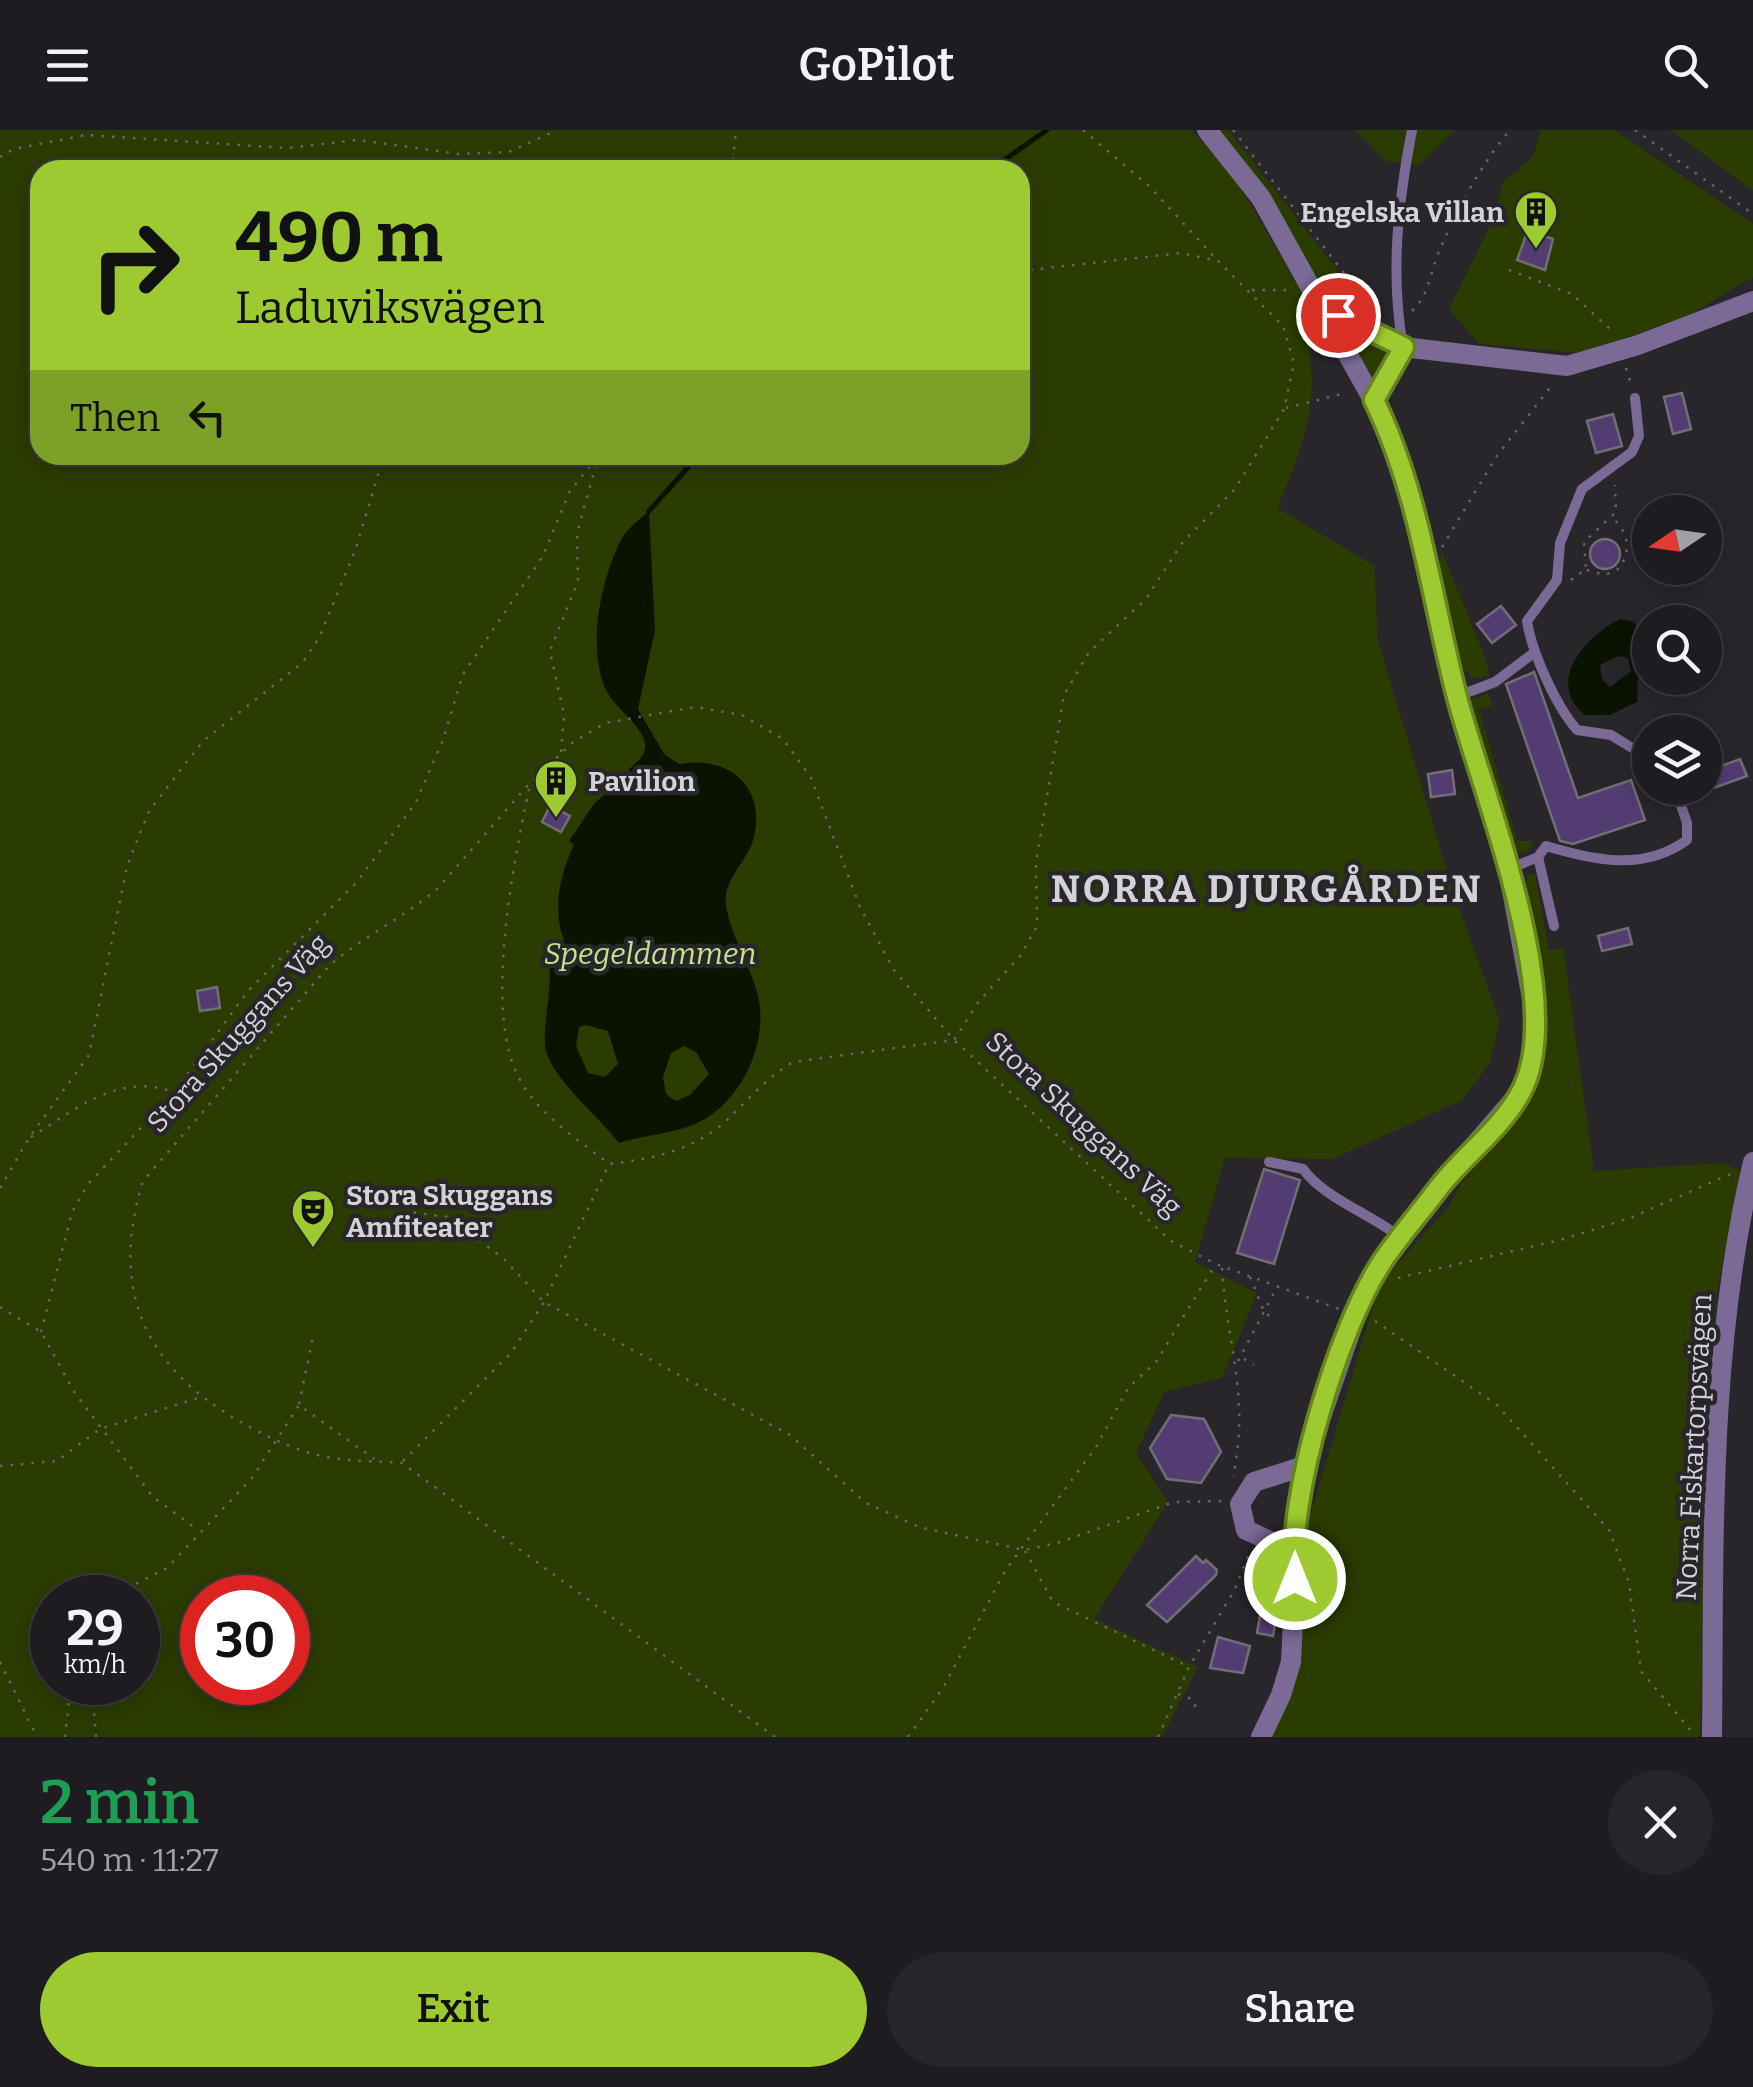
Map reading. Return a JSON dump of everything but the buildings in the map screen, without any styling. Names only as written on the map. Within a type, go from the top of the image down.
[{"type":"street","points":[[1207,130],[1260,198],[1313,289],[1374,400],[1408,482],[1457,696],[1508,869],[1534,1001],[1530,1070],[1512,1105],[1439,1186],[1372,1282],[1356,1315],[1304,1466],[1292,1550],[1295,1579],[1291,1662],[1282,1695],[1261,1737]]},
{"type":"street","points":[[1313,289],[1338,315],[1404,347],[1567,366],[1622,351],[1753,301]]},
{"type":"street","points":[[1374,400],[1404,347]]},
{"type":"street","name":"Norra Fiskartorpsvägen","points":[[1712,1737],[1725,1334],[1729,1282],[1752,1168]]},
{"type":"street","points":[[1292,1550],[1257,1537],[1242,1522],[1234,1503],[1254,1482],[1304,1466]]},
{"type":"lane","points":[[1404,347],[1397,314],[1395,236],[1412,130]]},
{"type":"lane","points":[[1632,748],[1611,734],[1577,730],[1562,711],[1535,652],[1527,621],[1530,611],[1552,589],[1574,504],[1582,489],[1632,452],[1639,436],[1634,398]]},
{"type":"lane","points":[[1457,696],[1495,682],[1535,652]]},
{"type":"lane","points":[[1508,869],[1538,857],[1546,846],[1604,862],[1645,860],[1677,848],[1686,840],[1687,823],[1681,805]]},
{"type":"lane","points":[[1538,857],[1554,926]]},
{"type":"lane","points":[[1269,1162],[1303,1168],[1317,1187],[1371,1214],[1402,1239]]},
{"type":"path","points":[[0,157],[14,149],[86,132],[287,148],[358,140],[459,154],[509,152],[557,130]]},
{"type":"path","points":[[733,160],[736,130]]},
{"type":"path","points":[[530,784],[502,972],[508,1037],[518,1078],[548,1115],[609,1164],[650,1160],[694,1144],[723,1124],[776,1072],[793,1062],[954,1040],[979,1000],[1021,955],[1037,926],[1036,862],[1064,695],[1090,652],[1146,599],[1182,543],[1235,489],[1284,409],[1294,363],[1283,326],[1251,290],[1218,261],[1150,187],[1083,130]]},
{"type":"path","points":[[1233,130],[1380,318]]},
{"type":"path","points":[[1404,347],[1405,318],[1424,300],[1438,254],[1496,146],[1510,130]]},
{"type":"path","points":[[1636,130],[1753,214]]},
{"type":"path","points":[[1030,270],[1181,253],[1218,261]]},
{"type":"path","points":[[1509,270],[1572,294],[1607,326],[1622,351],[1634,398]]},
{"type":"path","points":[[1251,290],[1313,289]]},
{"type":"path","points":[[1429,570],[1496,458],[1567,366]]},
{"type":"path","points":[[1284,409],[1350,392],[1374,400]]},
{"type":"path","points":[[1586,569],[1584,542],[1616,512],[1611,464]]},
{"type":"path","points":[[0,1188],[29,1138],[89,1055],[127,866],[148,810],[204,741],[302,663],[320,638],[355,551],[381,465]]},
{"type":"path","points":[[41,1332],[72,1212],[89,1183],[174,1093],[247,992],[356,883],[414,804],[443,740],[463,674],[544,556],[570,491],[590,465]]},
{"type":"path","points":[[561,754],[564,714],[550,651],[578,581],[576,533],[595,465]]},
{"type":"path","points":[[1552,589],[1586,569],[1604,574],[1620,568],[1629,551],[1624,530],[1612,516]]},
{"type":"path","name":"Stora Skuggans Väg","points":[[402,1462],[330,1458],[274,1439],[201,1397],[159,1353],[132,1292],[128,1258],[131,1222],[144,1180],[328,966],[361,938],[418,906],[438,888],[561,754],[606,723],[695,707],[742,715],[783,738],[811,778],[860,908],[894,970],[954,1040],[1132,1210],[1170,1241],[1216,1264],[1383,1323],[1497,1405],[1609,1530],[1628,1583],[1641,1672],[1696,1737]]},
{"type":"path","points":[[29,1138],[124,1086],[148,1083],[174,1093]]},
{"type":"path","points":[[609,1164],[544,1302],[510,1352],[402,1462],[774,1737]]},
{"type":"path","points":[[1372,1282],[1564,1239],[1630,1218],[1752,1168]]},
{"type":"path","points":[[378,1233],[409,1212],[449,1217],[506,1260],[544,1302],[790,1435],[866,1503],[919,1527],[1024,1550],[1058,1543],[1174,1502],[1234,1503],[1243,1416],[1240,1360],[1225,1313],[1222,1266]]},
{"type":"path","points":[[908,1737],[943,1688],[1005,1571],[1096,1447],[1128,1388],[1156,1362],[1216,1264]]},
{"type":"path","points":[[1250,1275],[1265,1314],[1276,1318]]},
{"type":"path","points":[[1240,1360],[1276,1288]]},
{"type":"path","points":[[0,1307],[41,1332],[100,1429],[154,1497],[200,1532]]},
{"type":"path","points":[[152,1575],[166,1568],[252,1478],[299,1406],[314,1332]]},
{"type":"path","points":[[1240,1360],[1254,1365]]},
{"type":"path","points":[[0,1466],[57,1461],[100,1429],[201,1397]]},
{"type":"path","points":[[299,1406],[376,1461]]},
{"type":"path","points":[[1158,1737],[1189,1667],[1234,1591],[1257,1537]]},
{"type":"path","points":[[1024,1550],[1053,1602],[1189,1667]]},
{"type":"path","points":[[0,1662],[37,1737]]},
{"type":"path","points":[[1177,1694],[1192,1699],[1197,1710]]},
{"type":"path","points":[[65,1737],[68,1705]]},
{"type":"path","points":[[94,1705],[96,1737]]},
{"type":"green space","points":[[0,130],[1191,130],[1234,177],[1323,328],[1309,347],[1311,391],[1306,429],[1277,508],[1374,565],[1378,641],[1454,894],[1500,1021],[1490,1062],[1463,1100],[1333,1159],[1225,1158],[1195,1262],[1257,1293],[1222,1378],[1164,1392],[1136,1453],[1168,1502],[1094,1619],[1198,1667],[1162,1737],[0,1737]]},
{"type":"green space","points":[[1213,130],[1228,130],[1378,322],[1376,326],[1339,308],[1319,288]]},
{"type":"green space","points":[[1354,130],[1455,130],[1420,165],[1386,161]]},
{"type":"green space","points":[[1541,130],[1615,130],[1753,224],[1753,277],[1689,315],[1583,353],[1479,344],[1449,309],[1492,222],[1503,183],[1534,155]]},
{"type":"green space","points":[[1671,130],[1753,130],[1753,191]]},
{"type":"green space","points":[[1353,332],[1389,350],[1372,380],[1347,334]]},
{"type":"green space","points":[[1442,552],[1489,676],[1474,678],[1465,670],[1450,639],[1441,600]]},
{"type":"green space","points":[[1487,693],[1493,705],[1479,709],[1517,841],[1534,841],[1526,853],[1512,849],[1469,706],[1473,696],[1477,699]]},
{"type":"green space","points":[[1535,874],[1549,950],[1563,948],[1594,1171],[1723,1163],[1741,1171],[1717,1291],[1706,1487],[1700,1737],[1270,1737],[1301,1612],[1310,1516],[1380,1283],[1448,1208],[1462,1182],[1515,1121],[1536,1085],[1546,1026],[1540,954],[1526,884],[1528,875]]},
{"type":"water","name":"Spegeldammen","points":[[649,511],[655,630],[638,709],[664,754],[679,764],[696,762],[727,769],[748,789],[754,802],[754,837],[728,887],[726,906],[757,992],[760,1030],[756,1050],[738,1087],[710,1116],[685,1128],[619,1143],[565,1083],[548,1057],[547,953],[564,940],[558,904],[574,845],[569,841],[594,804],[614,786],[628,785],[629,769],[645,748],[639,729],[605,688],[597,632],[603,592],[615,554],[625,534]],"holes":[[[579,1027],[608,1031],[618,1064],[605,1077],[588,1073],[576,1046]],[[684,1046],[696,1052],[709,1074],[690,1095],[676,1101],[666,1094],[663,1077],[671,1053]]]},
{"type":"water","points":[[1620,619],[1632,622],[1632,695],[1637,695],[1637,702],[1610,715],[1585,715],[1573,702],[1569,688],[1569,674],[1575,661],[1595,636]],"holes":[[[1618,656],[1628,658],[1631,671],[1610,687],[1602,679],[1600,665]]]},
{"type":"waterway","points":[[1004,160],[1047,130]]},
{"type":"waterway","points":[[649,511],[690,465]]},
{"type":"place","name":"Engelska Villan","points":[[1536,250]]},
{"type":"place","name":"Pavilion","points":[[556,819]]},
{"type":"place","name":"Stora Skuggans Amfiteater","points":[[313,1249]]},
{"type":"district","name":"NORRA DJURGÅRDEN","points":[[1267,889]]},
{"type":"route","points":[[1295,1579],[1292,1550],[1304,1466],[1361,1300],[1383,1261],[1439,1186],[1523,1089],[1530,1070],[1536,1020],[1508,869],[1457,696],[1408,482],[1374,400],[1404,347],[1338,315]]}]
